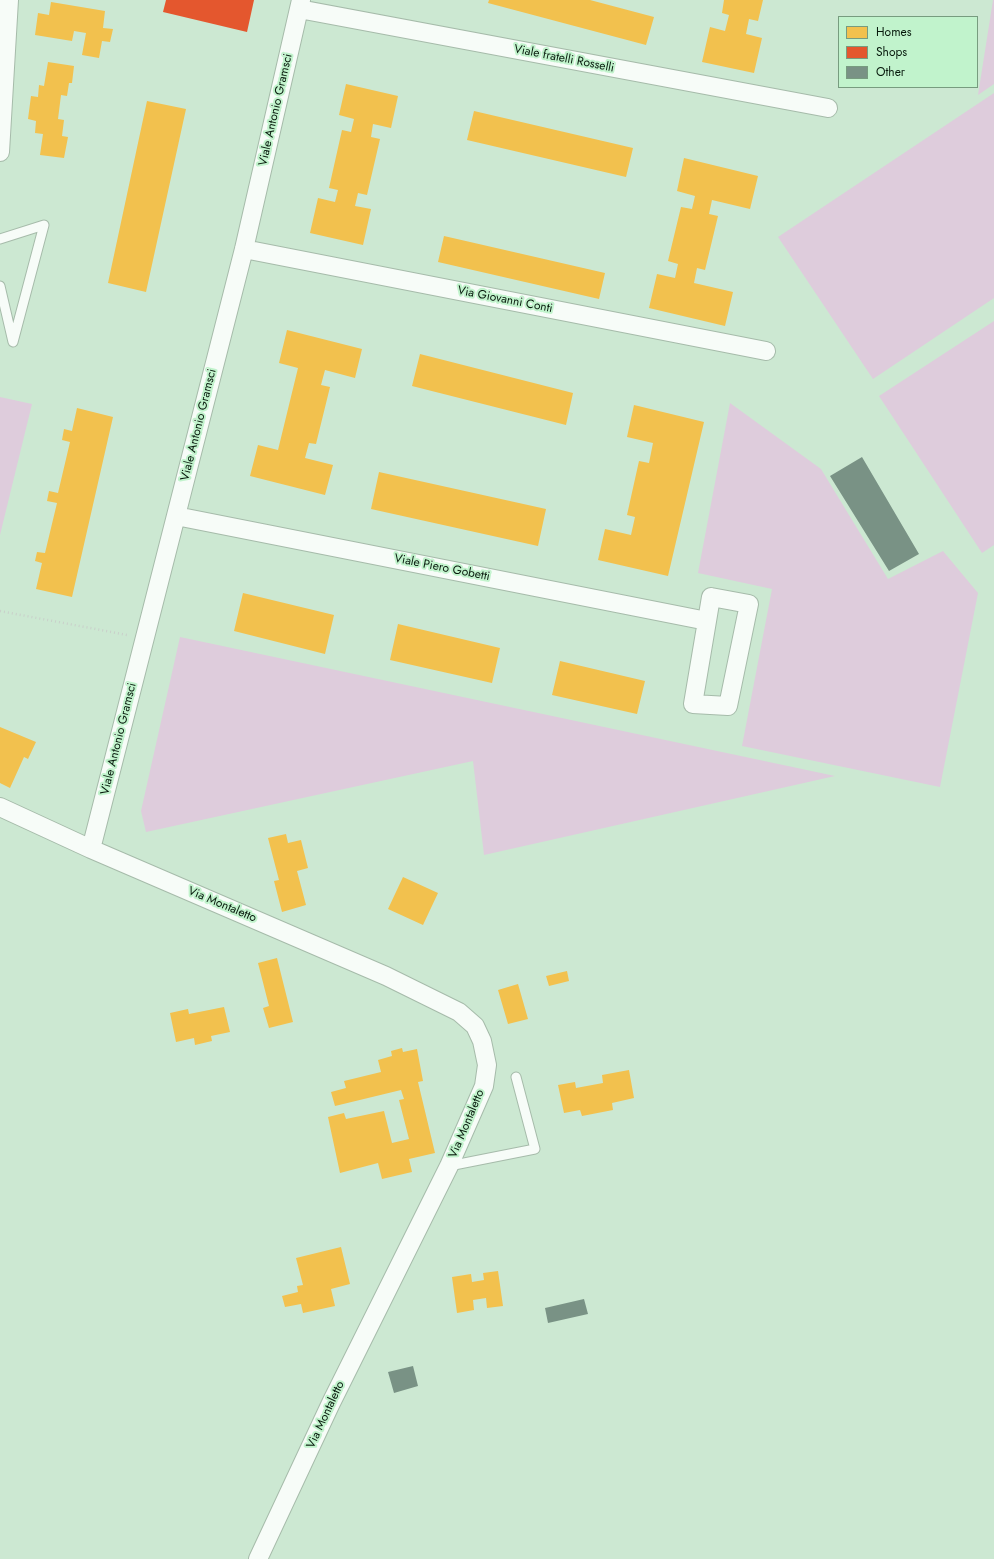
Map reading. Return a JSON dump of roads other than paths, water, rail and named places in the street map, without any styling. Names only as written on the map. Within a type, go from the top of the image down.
[{"type":"street","points":[[0,152],[9,0]]},
{"type":"street","name":"Viale fratelli Rosselli","points":[[300,5],[828,108]]},
{"type":"street","name":"Viale Antonio Gramsci","points":[[91,849],[244,249],[300,5]]},
{"type":"street","name":"Via Giovanni Conti","points":[[244,249],[766,351]]},
{"type":"street","name":"Viale Piero Gobetti","points":[[176,516],[707,621]]},
{"type":"street","points":[[711,597],[749,604],[728,706],[693,704],[707,621],[711,597]]},
{"type":"street","name":"Via Montaletto","points":[[0,807],[91,849],[386,976],[459,1012],[475,1026],[482,1041],[486,1065],[484,1086],[449,1166],[330,1403],[258,1559]]},
{"type":"lane","points":[[0,239],[44,225],[13,342],[0,286]]},
{"type":"lane","points":[[449,1166],[535,1149],[516,1076]]}]
